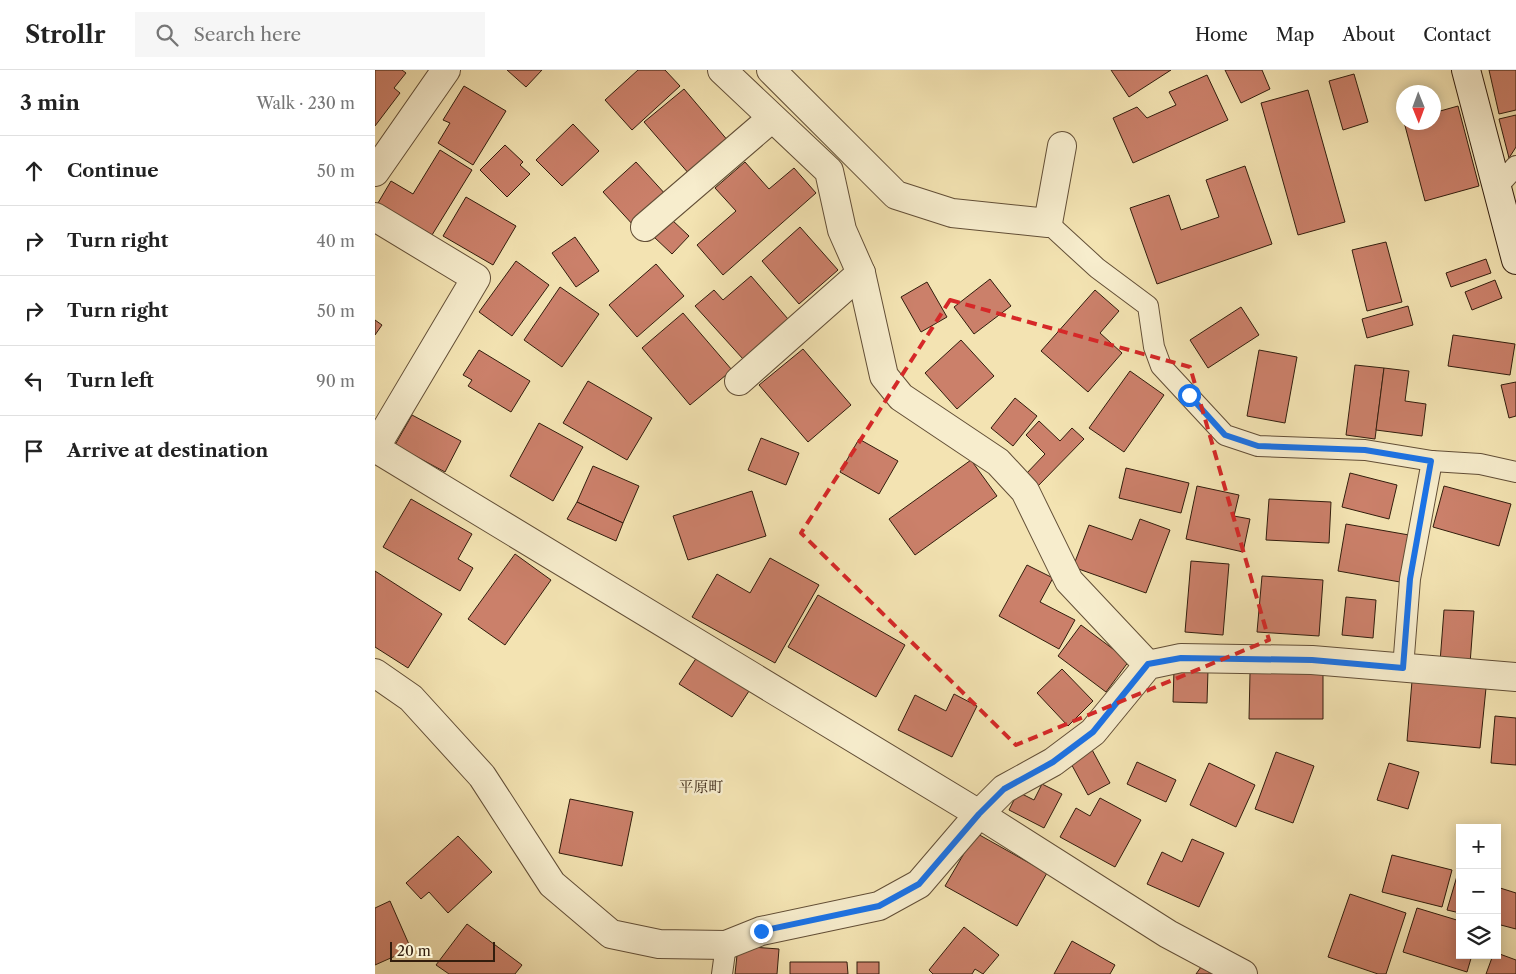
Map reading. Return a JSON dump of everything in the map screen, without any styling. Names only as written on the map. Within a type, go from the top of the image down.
[{"type":"street","points":[[375,172],[445,70]]},
{"type":"street","points":[[722,70],[829,171],[842,230],[861,273],[884,376],[901,398],[998,462],[1025,491],[1069,580],[1148,664]]},
{"type":"street","points":[[771,70],[896,195],[952,213],[1048,223],[1061,146]]},
{"type":"street","points":[[1466,70],[1497,187],[1512,235],[1516,260]]},
{"type":"street","points":[[645,226],[772,118]]},
{"type":"street","points":[[375,218],[476,278],[375,448],[979,814],[1168,934],[1243,974]]},
{"type":"street","points":[[739,381],[861,273]]},
{"type":"street","points":[[375,673],[411,698],[482,776],[552,884],[611,934],[659,944],[726,945],[761,931],[879,906],[919,884],[979,814],[1004,789],[1053,762],[1093,732],[1148,664],[1181,658],[1312,660],[1516,677]]},
{"type":"lane","points":[[1497,187],[1516,166]]},
{"type":"lane","points":[[1048,223],[1097,268],[1148,306],[1154,347],[1161,366],[1225,435],[1258,446],[1365,450],[1431,461],[1480,464],[1516,472]]},
{"type":"lane","points":[[1403,668],[1410,579],[1431,461]]},
{"type":"lane","points":[[722,974],[726,945]]},
{"type":"highlighted area","points":[[950,300],[1190,367],[1269,640],[1016,745],[801,533]]},
{"type":"building","points":[[375,70],[402,70],[406,73],[394,88],[400,93],[375,126]]},
{"type":"building","points":[[507,70],[542,70],[526,87]]},
{"type":"building","points":[[638,70],[665,70],[680,86],[632,130],[605,100]]},
{"type":"building","points":[[1111,70],[1171,70],[1129,97]]},
{"type":"building","points":[[1225,70],[1262,70],[1270,89],[1241,103]]},
{"type":"building","points":[[1489,70],[1516,70],[1516,110],[1499,114]]},
{"type":"building","points":[[1354,74],[1368,122],[1343,130],[1329,81]]},
{"type":"building","points":[[1207,75],[1228,120],[1133,163],[1113,118],[1137,107],[1147,118],[1176,105],[1169,92]]},
{"type":"building","points":[[464,86],[506,111],[473,165],[438,143],[450,123],[443,120]]},
{"type":"building","points":[[684,89],[729,142],[690,175],[644,122]]},
{"type":"building","points":[[1308,90],[1345,222],[1298,235],[1261,103]]},
{"type":"building","points":[[1458,106],[1479,186],[1425,201],[1406,130],[1441,130],[1441,111]]},
{"type":"building","points":[[1516,115],[1516,147],[1509,158],[1499,119]]},
{"type":"building","points":[[573,124],[599,151],[562,186],[536,160]]},
{"type":"building","points":[[505,145],[523,162],[520,165],[530,174],[507,197],[480,170]]},
{"type":"building","points":[[440,150],[472,170],[432,235],[378,203],[391,181],[413,194]]},
{"type":"building","points":[[636,162],[667,196],[634,226],[603,192]]},
{"type":"building","points":[[745,162],[769,189],[794,168],[816,193],[723,275],[697,245],[736,211],[715,188]]},
{"type":"building","points":[[1245,166],[1272,244],[1157,284],[1130,208],[1169,195],[1181,230],[1219,217],[1206,180]]},
{"type":"building","points":[[466,197],[516,226],[493,265],[443,236]]},
{"type":"building","points":[[671,219],[689,236],[672,254],[654,237]]},
{"type":"building","points":[[800,227],[838,270],[799,304],[762,261]]},
{"type":"building","points":[[575,237],[599,271],[576,287],[552,253]]},
{"type":"building","points":[[1386,242],[1402,302],[1367,311],[1352,250]]},
{"type":"building","points":[[1486,259],[1491,273],[1451,287],[1446,273]]},
{"type":"building","points":[[516,261],[549,285],[512,336],[479,312]]},
{"type":"building","points":[[656,264],[684,296],[637,337],[609,305]]},
{"type":"building","points":[[751,276],[788,319],[743,359],[695,306],[714,290],[723,300]]},
{"type":"building","points":[[990,279],[1011,306],[974,334],[954,307]]},
{"type":"building","points":[[1495,280],[1502,298],[1472,310],[1465,292]]},
{"type":"building","points":[[927,282],[947,317],[921,332],[901,297]]},
{"type":"building","points":[[560,287],[599,314],[562,367],[524,340]]},
{"type":"building","points":[[1095,290],[1119,311],[1100,333],[1122,353],[1088,392],[1041,351]]},
{"type":"building","points":[[1408,306],[1413,325],[1367,338],[1362,319]]},
{"type":"building","points":[[1241,307],[1259,335],[1208,368],[1190,340]]},
{"type":"building","points":[[683,313],[732,370],[690,405],[642,348]]},
{"type":"building","points":[[375,320],[382,325],[375,335]]},
{"type":"building","points":[[1453,335],[1515,344],[1510,375],[1448,366]]},
{"type":"building","points":[[961,340],[994,376],[957,409],[925,373]]},
{"type":"building","points":[[803,349],[851,405],[808,442],[759,385]]},
{"type":"building","points":[[479,350],[530,381],[511,412],[468,386],[472,380],[463,375]]},
{"type":"building","points":[[1259,350],[1297,357],[1285,423],[1247,416]]},
{"type":"building","points":[[1355,365],[1384,368],[1375,439],[1346,435]]},
{"type":"building","points":[[1384,368],[1409,371],[1405,401],[1426,404],[1422,436],[1376,430]]},
{"type":"building","points":[[1130,371],[1164,395],[1124,452],[1089,428]]},
{"type":"building","points":[[588,381],[652,418],[627,460],[563,423]]},
{"type":"building","points":[[1516,382],[1516,416],[1509,418],[1501,385]]},
{"type":"building","points":[[1015,398],[1037,416],[1013,446],[991,428]]},
{"type":"building","points":[[412,415],[461,441],[445,472],[395,445]]},
{"type":"building","points":[[1039,421],[1060,441],[1072,428],[1084,439],[1037,487],[1025,475],[1045,454],[1026,435]]},
{"type":"building","points":[[539,423],[583,447],[553,501],[510,476]]},
{"type":"building","points":[[761,438],[799,453],[786,485],[748,470]]},
{"type":"building","points":[[859,439],[898,461],[879,494],[840,472]]},
{"type":"building","points":[[971,460],[997,496],[915,555],[889,519]]},
{"type":"building","points":[[593,466],[639,486],[623,523],[577,502]]},
{"type":"building","points":[[1126,468],[1189,483],[1181,513],[1119,498]]},
{"type":"building","points":[[1350,473],[1397,485],[1389,519],[1342,507]]},
{"type":"building","points":[[1197,486],[1239,495],[1234,516],[1250,519],[1243,552],[1186,539]]},
{"type":"building","points":[[1444,486],[1511,504],[1499,546],[1433,527]]},
{"type":"building","points":[[752,491],[766,536],[688,560],[673,516]]},
{"type":"building","points":[[411,499],[472,534],[458,559],[473,568],[460,591],[383,547]]},
{"type":"building","points":[[1269,499],[1331,502],[1329,543],[1266,540]]},
{"type":"building","points":[[577,502],[623,523],[616,541],[567,519]]},
{"type":"building","points":[[1140,519],[1170,530],[1146,593],[1073,567],[1089,525],[1132,540]]},
{"type":"building","points":[[1346,524],[1409,535],[1400,582],[1338,571]]},
{"type":"building","points":[[515,554],[551,580],[505,645],[468,619]]},
{"type":"building","points":[[770,558],[819,585],[775,663],[692,617],[717,574],[750,593]]},
{"type":"building","points":[[1191,561],[1229,564],[1223,635],[1185,632]]},
{"type":"building","points":[[1027,565],[1053,578],[1040,602],[1075,620],[1059,649],[999,616]]},
{"type":"building","points":[[375,571],[442,614],[408,668],[375,647]]},
{"type":"building","points":[[1262,576],[1323,580],[1319,636],[1257,632]]},
{"type":"building","points":[[818,595],[905,645],[876,697],[788,647]]},
{"type":"building","points":[[1346,597],[1376,600],[1373,638],[1342,635]]},
{"type":"building","points":[[1444,610],[1474,611],[1470,664],[1440,662]]},
{"type":"building","points":[[1081,625],[1129,661],[1106,692],[1058,656]]},
{"type":"building","points":[[699,654],[751,688],[732,717],[679,684]]},
{"type":"building","points":[[1062,669],[1093,701],[1068,726],[1037,693]]},
{"type":"building","points":[[1174,669],[1208,670],[1207,703],[1173,702]]},
{"type":"building","points":[[1250,673],[1323,674],[1323,719],[1249,719]]},
{"type":"building","points":[[1412,681],[1486,688],[1480,748],[1407,741]]},
{"type":"building","points":[[954,694],[977,706],[952,757],[898,730],[915,695],[946,711]]},
{"type":"building","points":[[1495,716],[1516,718],[1516,765],[1491,763]]},
{"type":"building","points":[[1090,746],[1110,783],[1088,795],[1068,758]]},
{"type":"building","points":[[1276,752],[1314,766],[1293,823],[1255,809]]},
{"type":"building","points":[[1137,762],[1176,780],[1166,802],[1127,784]]},
{"type":"building","points":[[1209,763],[1255,785],[1236,827],[1190,805]]},
{"type":"building","points":[[1389,763],[1419,772],[1408,809],[1377,800]]},
{"type":"building","points":[[1042,784],[1062,794],[1044,828],[1009,810],[1018,792],[1034,800]]},
{"type":"building","points":[[1100,798],[1141,820],[1115,867],[1060,837],[1076,808],[1090,816]]},
{"type":"building","points":[[570,799],[633,812],[622,866],[559,853]]},
{"type":"building","points":[[976,833],[1047,873],[1017,926],[945,886]]},
{"type":"building","points":[[458,836],[492,872],[448,913],[429,892],[421,899],[406,883]]},
{"type":"building","points":[[1192,839],[1224,853],[1199,907],[1147,884],[1162,852],[1182,862]]},
{"type":"building","points":[[1392,855],[1452,870],[1442,907],[1382,892]]},
{"type":"building","points":[[1456,879],[1456,912],[1447,910]]},
{"type":"building","points":[[1501,888],[1516,893],[1516,929],[1501,925]]},
{"type":"building","points":[[1350,894],[1406,913],[1386,974],[1378,974],[1328,957]]},
{"type":"building","points":[[390,901],[411,949],[375,965],[375,908]]},
{"type":"building","points":[[1417,908],[1456,920],[1456,959],[1471,959],[1467,972],[1403,952]]},
{"type":"building","points":[[467,924],[522,965],[515,974],[449,974],[436,965]]},
{"type":"building","points":[[964,927],[999,955],[983,974],[975,969],[972,974],[933,974],[929,970]]},
{"type":"building","points":[[1072,941],[1115,965],[1110,974],[1054,974]]},
{"type":"building","points":[[738,946],[779,949],[777,974],[735,974]]},
{"type":"building","points":[[1501,954],[1516,960],[1516,974],[1486,974],[1492,959],[1501,959]]},
{"type":"building","points":[[790,962],[847,962],[848,974],[790,974]]},
{"type":"building","points":[[857,962],[879,962],[879,974],[857,974]]},
{"type":"building","points":[[1201,967],[1212,974],[1196,974]]},
{"type":"district","name":"平原町","points":[[701,787]]},
{"type":"route","points":[[761,931],[879,906],[919,884],[979,814],[1004,789],[1053,762],[1093,732],[1148,664],[1181,658],[1312,660],[1403,668],[1410,579],[1431,461],[1365,450],[1258,446],[1225,435],[1189,395]]}]
